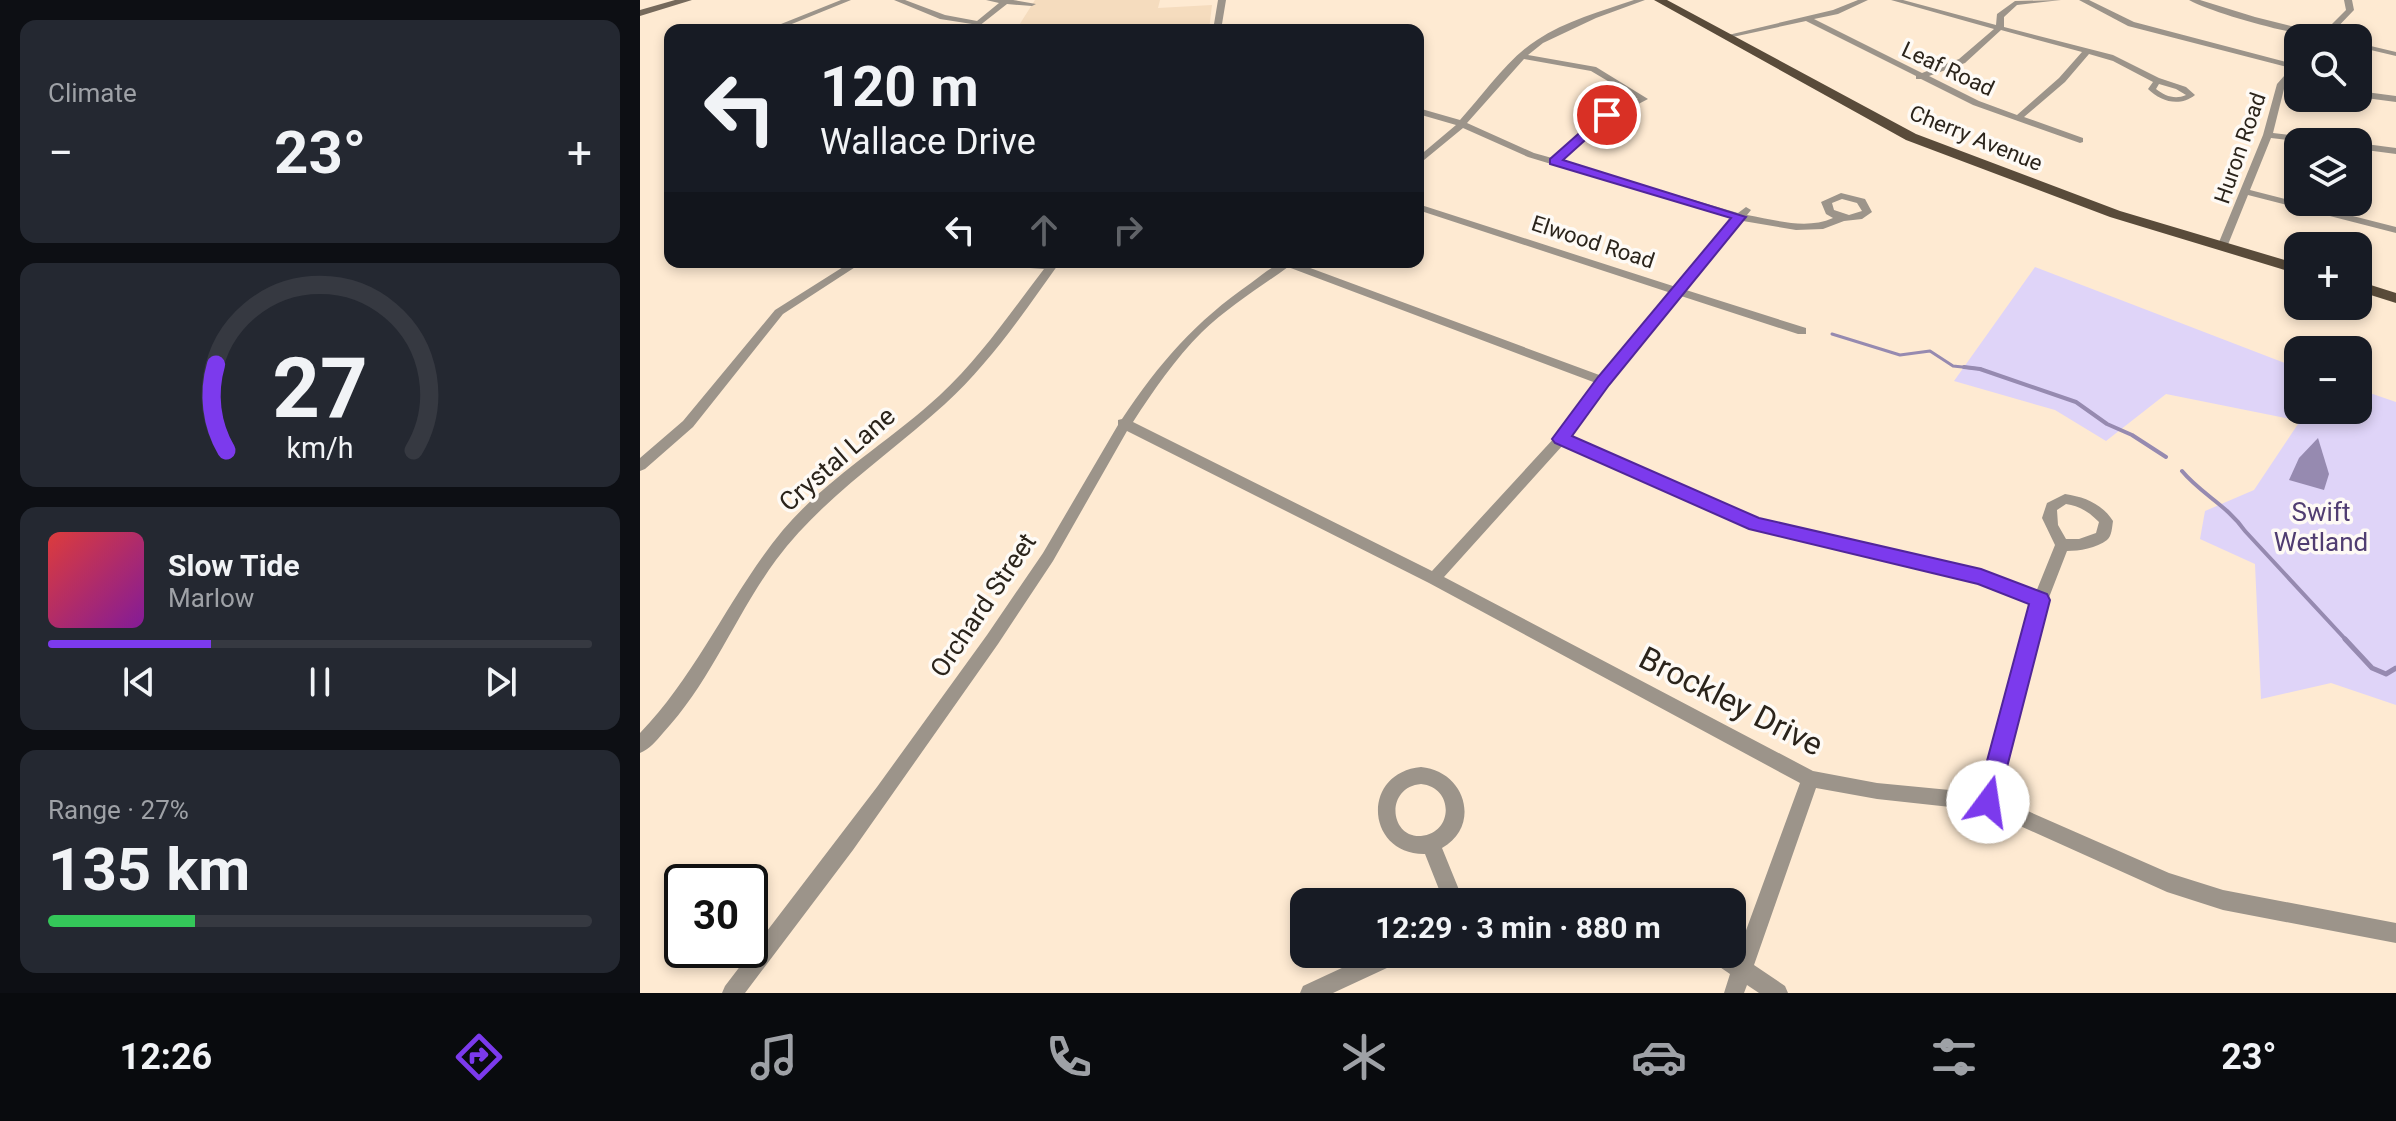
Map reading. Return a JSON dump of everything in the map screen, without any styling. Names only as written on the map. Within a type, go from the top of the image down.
[{"type":"main road","points":[[640,13],[687,0]]},
{"type":"main road","name":"Cherry Avenue","points":[[1659,0],[1911,137],[2115,214],[2284,265]]},
{"type":"main road","points":[[2372,290],[2396,298]]},
{"type":"street","points":[[785,24],[847,0]]},
{"type":"street","points":[[898,0],[943,17],[978,23],[1005,2]]},
{"type":"street","points":[[990,0],[1032,4]]},
{"type":"street","points":[[1218,24],[1222,0]]},
{"type":"street","points":[[1424,157],[1462,124],[1522,56],[1540,41],[1641,0]]},
{"type":"street","points":[[1728,36],[1835,12],[1864,0]]},
{"type":"street","points":[[1895,0],[2088,50],[2130,64],[2157,81]]},
{"type":"street","points":[[1919,77],[1962,61],[2000,27],[2000,16],[2011,1],[2057,0]]},
{"type":"street","points":[[2083,0],[2131,24],[2284,63]]},
{"type":"street","points":[[2193,0],[2284,27]]},
{"type":"street","points":[[2337,24],[2350,10],[2348,0]]},
{"type":"street","name":"Leaf Road","points":[[1806,18],[1976,103],[2080,140]]},
{"type":"street","points":[[2372,48],[2396,54]]},
{"type":"street","points":[[2018,118],[2062,80],[2088,50]]},
{"type":"street","points":[[1522,56],[1593,69],[1625,85],[1644,100],[1617,110],[1595,123],[1554,162]]},
{"type":"street","name":"Huron Road","points":[[2222,247],[2247,192],[2284,81]]},
{"type":"street","points":[[2372,96],[2396,99]]},
{"type":"street","points":[[1424,113],[1462,124],[1554,162],[1796,227],[1823,226],[1843,217]]},
{"type":"street","points":[[2268,135],[2284,137]]},
{"type":"street","points":[[2372,148],[2396,151]]},
{"type":"street","points":[[2247,192],[2396,230]]},
{"type":"street","name":"Elwood Road","points":[[1424,209],[1802,331]]},
{"type":"street","points":[[1434,579],[1561,439],[1604,381],[1743,213]]},
{"type":"street","points":[[640,466],[688,424],[779,312],[796,298],[848,268]]},
{"type":"street","name":"Crystal Lane","points":[[640,745],[673,712],[699,676],[747,589],[813,505],[946,397],[1051,268]]},
{"type":"street","name":"Orchard Street","points":[[732,993],[816,886],[1029,586],[1123,423],[1187,341],[1217,313],[1279,268]]},
{"type":"street","points":[[1303,268],[1604,381]]},
{"type":"street","name":"Brockley Drive","points":[[1123,423],[1434,579],[1810,779],[1877,791],[1988,802],[2167,882],[2223,900],[2396,933]]},
{"type":"street","points":[[1561,439],[1755,524],[1981,577],[2040,600]]},
{"type":"street","points":[[1988,802],[2040,600],[2062,545]]},
{"type":"street","points":[[1734,993],[1810,779]]},
{"type":"street","points":[[1430,842],[1448,888]]},
{"type":"street","points":[[1310,993],[1364,968]]},
{"type":"street","points":[[1737,968],[1778,993]]},
{"type":"shaded area","points":[[1035,0],[1160,0],[1158,8],[1212,5],[1210,24],[1020,24]]},
{"type":"shaded area","points":[[2318,438],[2329,474],[2324,490],[2289,480],[2299,458]]},
{"type":"green space","name":"Swift Wetland","points":[[2035,267],[2284,363],[2284,418],[2166,394],[2106,441],[2055,410],[1954,381]]},
{"type":"green space","name":"Swift Wetland","points":[[2372,394],[2396,402],[2396,705],[2331,683],[2261,699],[2255,564],[2200,539],[2205,511],[2254,490],[2298,424],[2372,424]]},
{"type":"waterway","points":[[1832,334],[1900,355],[1930,351],[1953,366],[1974,368]]},
{"type":"waterway","points":[[1964,367],[1974,368]]},
{"type":"waterway","points":[[1974,368],[1981,369]]},
{"type":"waterway","points":[[1974,368],[2076,402],[2107,424],[2132,435],[2166,457]]},
{"type":"waterway","points":[[2182,471],[2231,514],[2347,641]]},
{"type":"waterway","points":[[2345,639],[2372,668],[2386,674],[2396,668]]},
{"type":"route","points":[[1607,115],[1554,162],[1739,217],[1604,381],[1561,439],[1755,524],[1981,577],[2040,600],[1988,802]]}]
